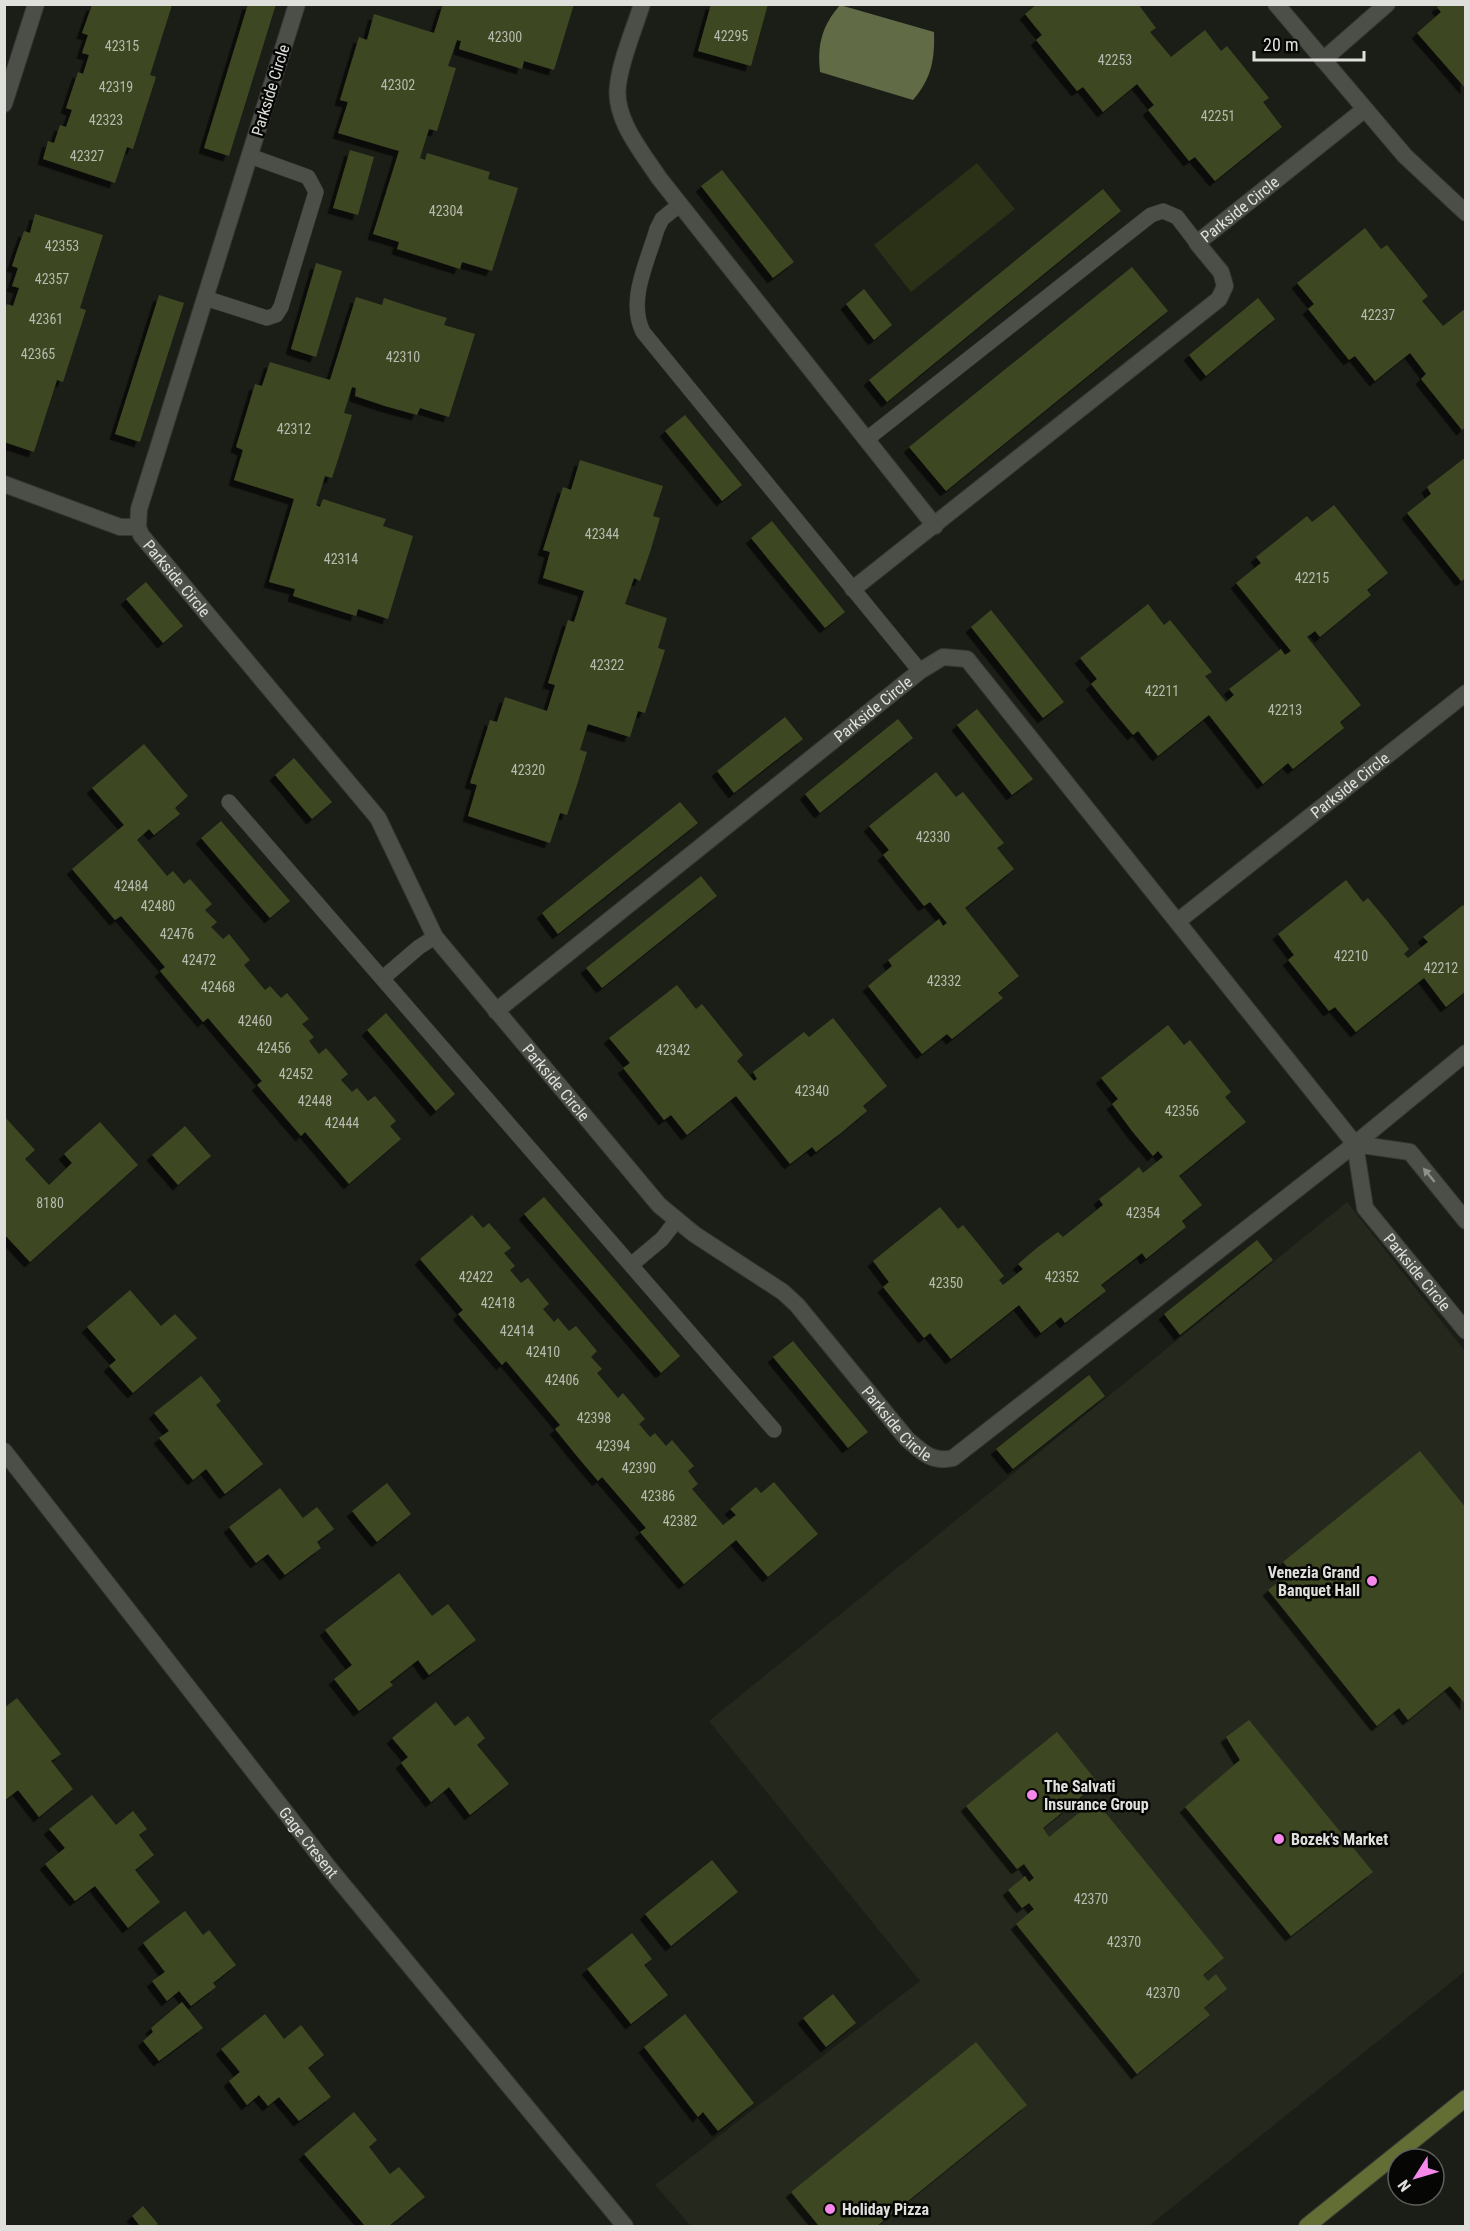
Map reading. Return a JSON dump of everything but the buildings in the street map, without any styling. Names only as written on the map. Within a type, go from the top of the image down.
[{"type":"main road","points":[[1307,2226],[1466,2098]]},
{"type":"street","points":[[4,104],[36,4]]},
{"type":"street","name":"Parkside Circle","points":[[297,4],[139,509],[138,526],[145,540],[378,818],[388,836],[415,901],[435,938],[659,1205],[676,1221],[790,1299],[908,1439],[927,1456],[941,1461],[953,1458],[1355,1144],[1466,1053]]},
{"type":"street","points":[[642,4],[617,87],[622,117],[658,178],[935,526]]},
{"type":"street","points":[[1276,4],[1405,156],[1466,213]]},
{"type":"street","points":[[1323,60],[1387,4]]},
{"type":"street","name":"Parkside Circle","points":[[853,589],[1219,298],[1225,286],[1221,272],[1197,243],[1365,109]]},
{"type":"street","points":[[4,484],[120,527],[138,526]]},
{"type":"street","name":"Parkside Circle","points":[[496,1011],[920,671],[943,657],[967,659],[1355,1144],[1365,1208],[1466,1331]]},
{"type":"street","name":"Parkside Circle","points":[[1178,921],[1466,693]]},
{"type":"street","points":[[1355,1144],[1410,1152],[1466,1221]]},
{"type":"street","name":"Gage Cresent","points":[[4,1451],[329,1868],[625,2226]]},
{"type":"lane","points":[[205,298],[267,318],[276,315],[281,308],[316,192],[308,177],[250,156]]},
{"type":"lane","points":[[679,205],[662,219],[657,229],[635,304],[636,318],[643,332],[920,671]]},
{"type":"lane","points":[[867,439],[1151,215],[1163,211],[1177,217],[1197,243]]},
{"type":"lane","points":[[229,802],[774,1430]]},
{"type":"lane","points":[[383,978],[419,947],[435,938]]},
{"type":"lane","points":[[631,1265],[662,1239],[676,1221]]},
{"type":"shaded area","points":[[840,5],[934,32],[931,69],[913,100],[820,72],[819,53],[822,36],[829,20]]},
{"type":"shaded area","points":[[977,163],[1015,209],[911,292],[874,245]]},
{"type":"shaded area","points":[[1347,1202],[1465,1351],[1465,1971],[1149,2226],[691,2226],[655,2185],[920,1981],[709,1721]]},
{"type":"place","name":"Venezia Grand Banquet Hall","points":[[1372,1581]]},
{"type":"place","name":"The Salvati Insurance Group","points":[[1032,1795]]},
{"type":"place","name":"Bozek's Market","points":[[1279,1839]]},
{"type":"place","name":"Holiday Pizza","points":[[830,2209]]}]
